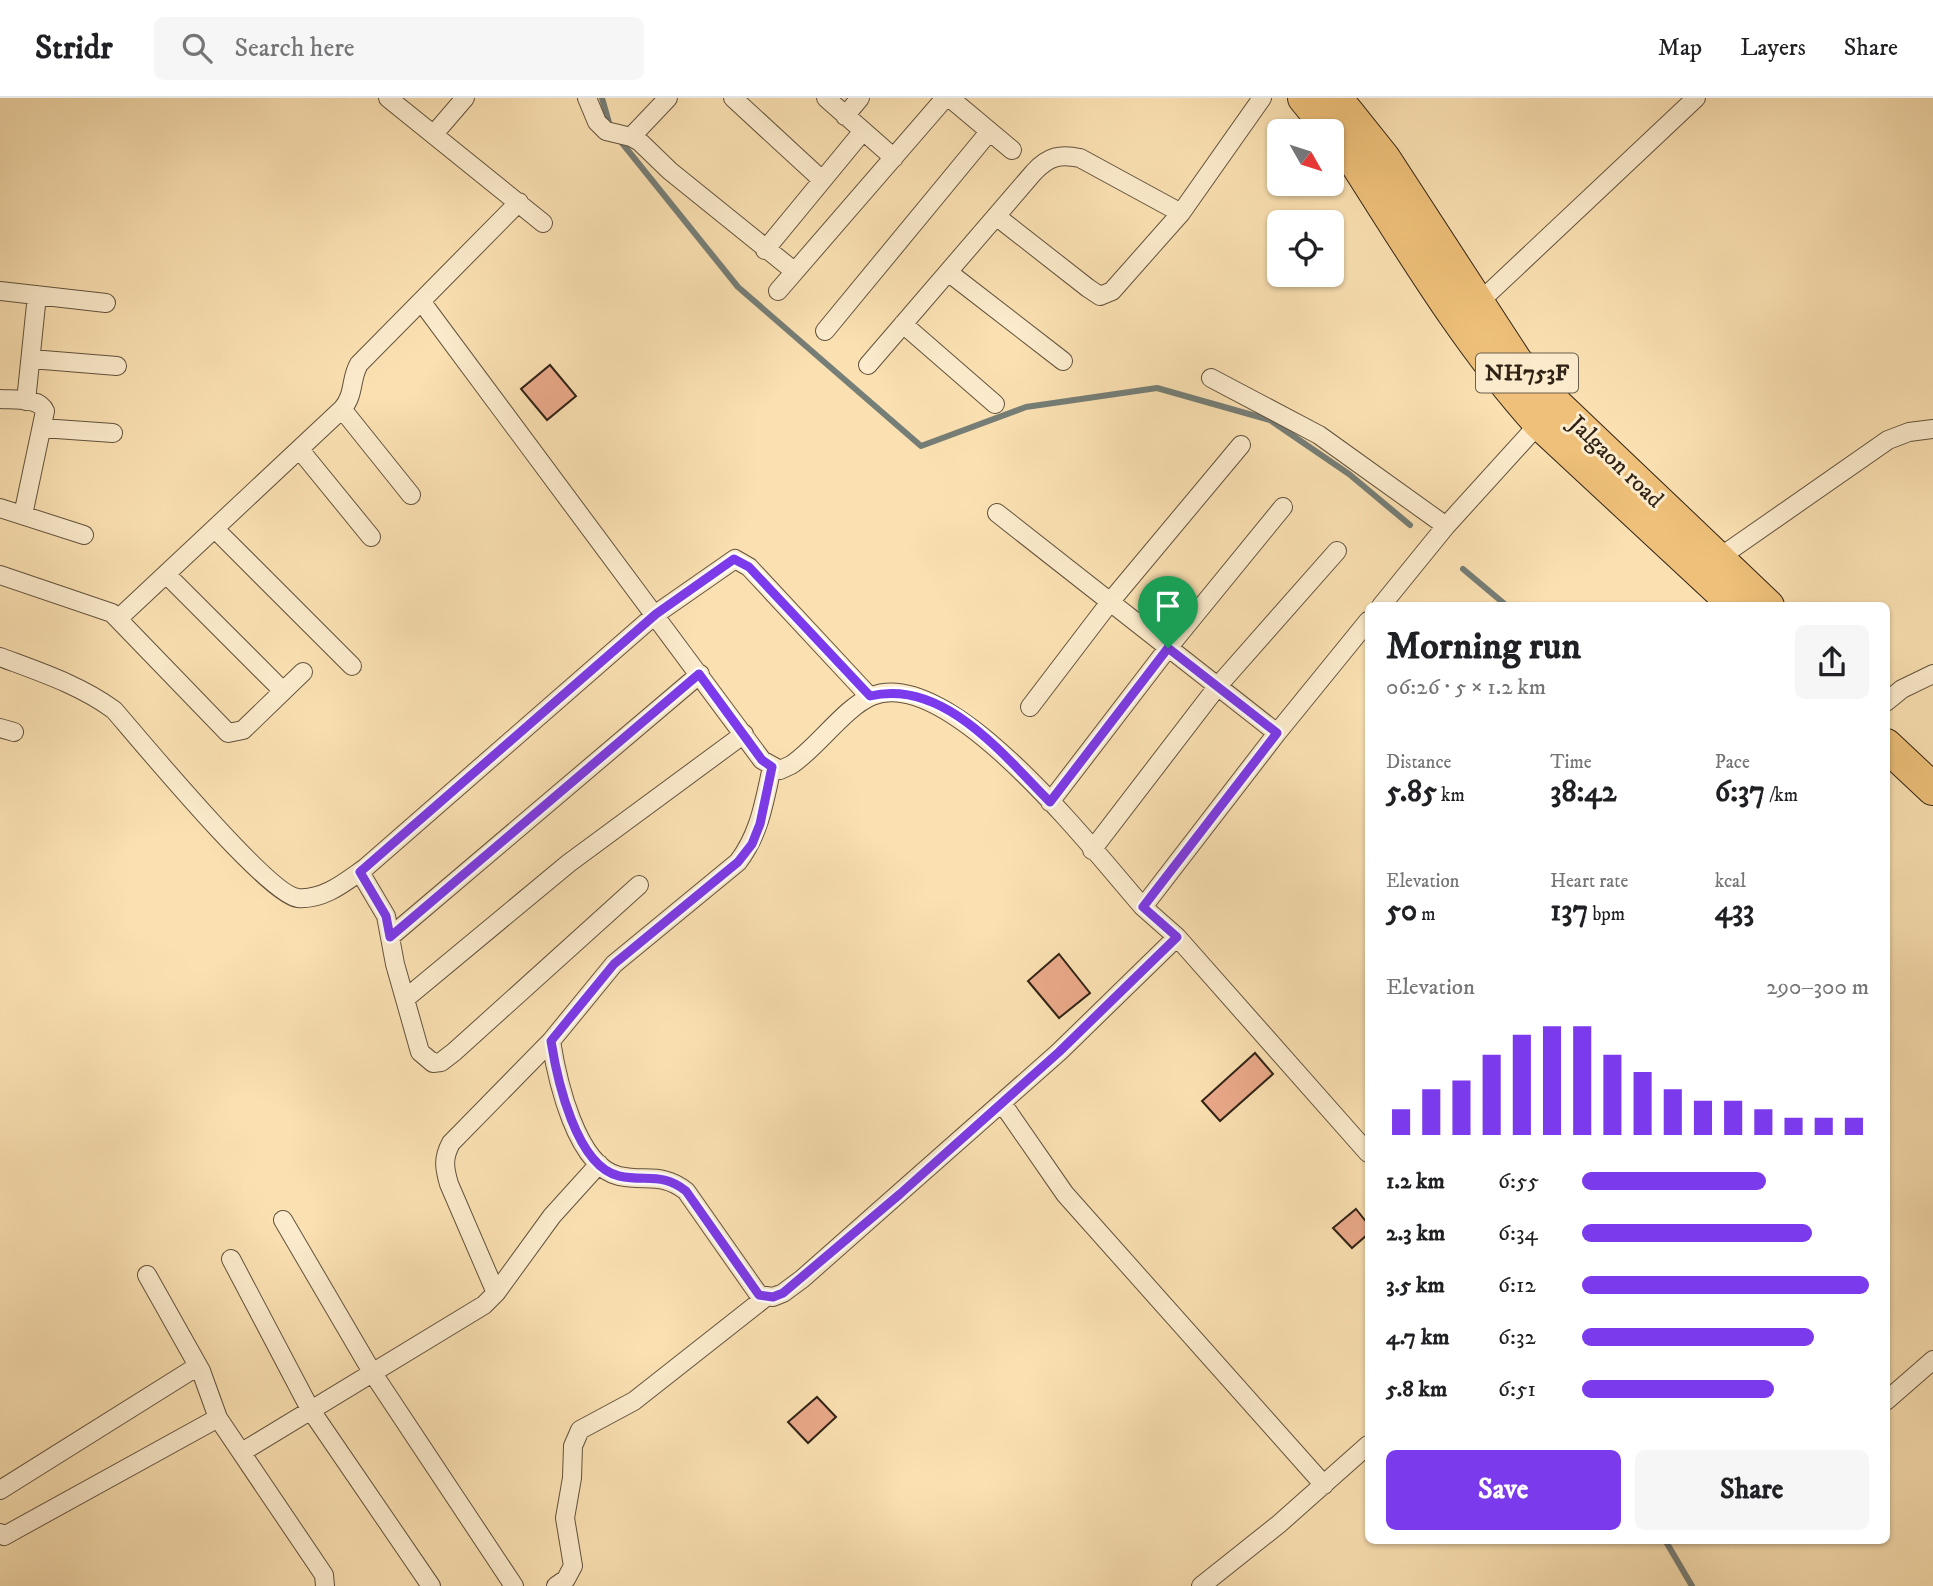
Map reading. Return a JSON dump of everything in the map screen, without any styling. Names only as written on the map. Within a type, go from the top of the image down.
[{"type":"highway","name":"NH753F","points":[[1304,98],[1321,119]]},
{"type":"highway","name":"Jalgaon road","points":[[1336,98],[1384,158],[1466,312],[1516,361],[1548,414],[1709,566],[1762,602]]},
{"type":"highway","name":"NH753F","points":[[1344,147],[1466,312]]},
{"type":"highway","name":"NH753F","points":[[1709,566],[1733,602]]},
{"type":"highway","points":[[1890,724],[1933,763]]},
{"type":"highway","points":[[1890,749],[1933,789]]},
{"type":"street","points":[[388,98],[543,223]]},
{"type":"street","points":[[434,134],[465,98]]},
{"type":"street","points":[[587,98],[597,122],[606,131],[631,137],[765,250],[794,271]]},
{"type":"street","points":[[631,137],[668,98]]},
{"type":"street","points":[[733,98],[822,180]]},
{"type":"street","points":[[826,98],[894,158]]},
{"type":"street","points":[[845,116],[860,98]]},
{"type":"street","points":[[778,291],[948,98],[1012,150]]},
{"type":"street","points":[[996,216],[1100,296],[1112,291],[1181,213],[1262,98]]},
{"type":"street","points":[[1466,312],[1696,98]]},
{"type":"street","points":[[765,250],[863,131]]},
{"type":"street","points":[[825,331],[989,132]]},
{"type":"street","points":[[868,365],[1041,164],[1050,157],[1063,154],[1080,158],[1181,213]]},
{"type":"street","points":[[119,618],[342,408],[352,395],[354,374],[359,364],[519,202]]},
{"type":"street","points":[[948,272],[1063,361]]},
{"type":"street","points":[[0,291],[106,303]]},
{"type":"street","points":[[26,401],[37,295]]},
{"type":"street","points":[[421,301],[762,760],[780,770],[798,760],[870,696],[904,694],[923,698],[948,710],[983,736],[1050,802],[1143,907],[1177,937],[1365,1150]]},
{"type":"street","points":[[904,324],[995,404]]},
{"type":"street","points":[[30,359],[117,366]]},
{"type":"street","points":[[1211,378],[1319,435],[1446,526]]},
{"type":"street","points":[[0,399],[43,405],[45,411],[23,516]]},
{"type":"street","points":[[342,408],[411,495]]},
{"type":"street","points":[[1384,602],[1446,526],[1548,414]]},
{"type":"street","points":[[41,428],[113,433]]},
{"type":"street","points":[[1709,566],[1888,440],[1909,432],[1933,429]]},
{"type":"street","points":[[1030,707],[1110,602],[1241,445]]},
{"type":"street","points":[[300,450],[371,537]]},
{"type":"street","points":[[0,508],[84,535]]},
{"type":"street","points":[[1050,802],[1168,648],[1283,508]]},
{"type":"street","points":[[997,513],[1277,733]]},
{"type":"street","points":[[215,530],[352,666]]},
{"type":"street","points":[[1092,850],[1217,687],[1337,551]]},
{"type":"street","points":[[0,657],[94,695],[114,710],[257,869],[295,898],[314,897],[331,891],[360,872],[656,614],[734,559],[742,561],[870,696]]},
{"type":"street","points":[[166,574],[284,691]]},
{"type":"street","points":[[0,575],[102,608],[119,618],[228,733],[243,730],[303,672]]},
{"type":"street","points":[[1143,907],[1277,733],[1365,625]]},
{"type":"street","points":[[390,937],[699,674]]},
{"type":"street","points":[[1890,699],[1902,689],[1933,674]]},
{"type":"street","points":[[405,999],[569,863],[744,734]]},
{"type":"street","points":[[496,1293],[449,1184],[444,1166],[445,1155],[451,1143],[551,1041],[614,964],[738,862],[752,844],[760,824],[772,767]]},
{"type":"street","points":[[360,872],[386,916],[420,1052],[429,1062],[441,1062],[639,885]]},
{"type":"street","points":[[556,1586],[572,1570],[565,1518],[572,1478],[573,1446],[580,1430],[587,1424],[609,1417],[634,1401],[766,1297],[783,1293],[802,1279],[1002,1103],[1177,937]]},
{"type":"street","points":[[551,1041],[557,1077],[589,1154],[599,1164],[621,1176],[665,1178],[686,1191],[759,1295],[766,1297]]},
{"type":"street","points":[[1002,1103],[1065,1194],[1324,1485]]},
{"type":"street","points":[[242,1452],[372,1372],[457,1324],[496,1293],[552,1216],[599,1164]]},
{"type":"street","points":[[283,1220],[372,1372],[514,1586]]},
{"type":"street","points":[[230,1259],[310,1409],[431,1586]]},
{"type":"street","points":[[147,1275],[198,1366],[218,1418],[324,1575],[325,1586]]},
{"type":"street","points":[[1890,1398],[1933,1360]]},
{"type":"street","points":[[0,1490],[198,1366]]},
{"type":"street","points":[[1,1536],[218,1418]]},
{"type":"street","points":[[1201,1586],[1279,1524],[1365,1448]]},
{"type":"building","points":[[550,365],[576,396],[547,420],[521,389]]},
{"type":"building","points":[[1059,954],[1090,993],[1059,1018],[1028,981]]},
{"type":"building","points":[[1255,1053],[1273,1074],[1220,1121],[1202,1101]]},
{"type":"building","points":[[1356,1209],[1365,1220],[1365,1237],[1352,1248],[1333,1228]]},
{"type":"building","points":[[817,1397],[836,1417],[808,1443],[788,1422]]},
{"type":"waterway","points":[[602,98],[610,126]]},
{"type":"waterway","points":[[622,143],[738,287],[921,446],[1026,407],[1157,388],[1270,420],[1349,474],[1410,525]]},
{"type":"waterway","points":[[1463,569],[1502,602]]},
{"type":"waterway","points":[[1667,1544],[1692,1586]]},
{"type":"route","points":[[734,559],[749,567],[870,696],[904,694],[923,698],[948,710],[983,736],[1050,802],[1168,648],[1277,733],[1143,907],[1177,937],[1059,1052],[900,1194],[802,1279],[773,1297],[759,1295],[686,1191],[676,1183],[665,1178],[621,1176],[612,1173],[589,1154],[557,1077],[551,1041],[614,964],[726,875],[752,844],[760,824],[772,767],[762,760],[699,674],[390,937],[386,916],[360,872],[656,614],[734,559]]}]
